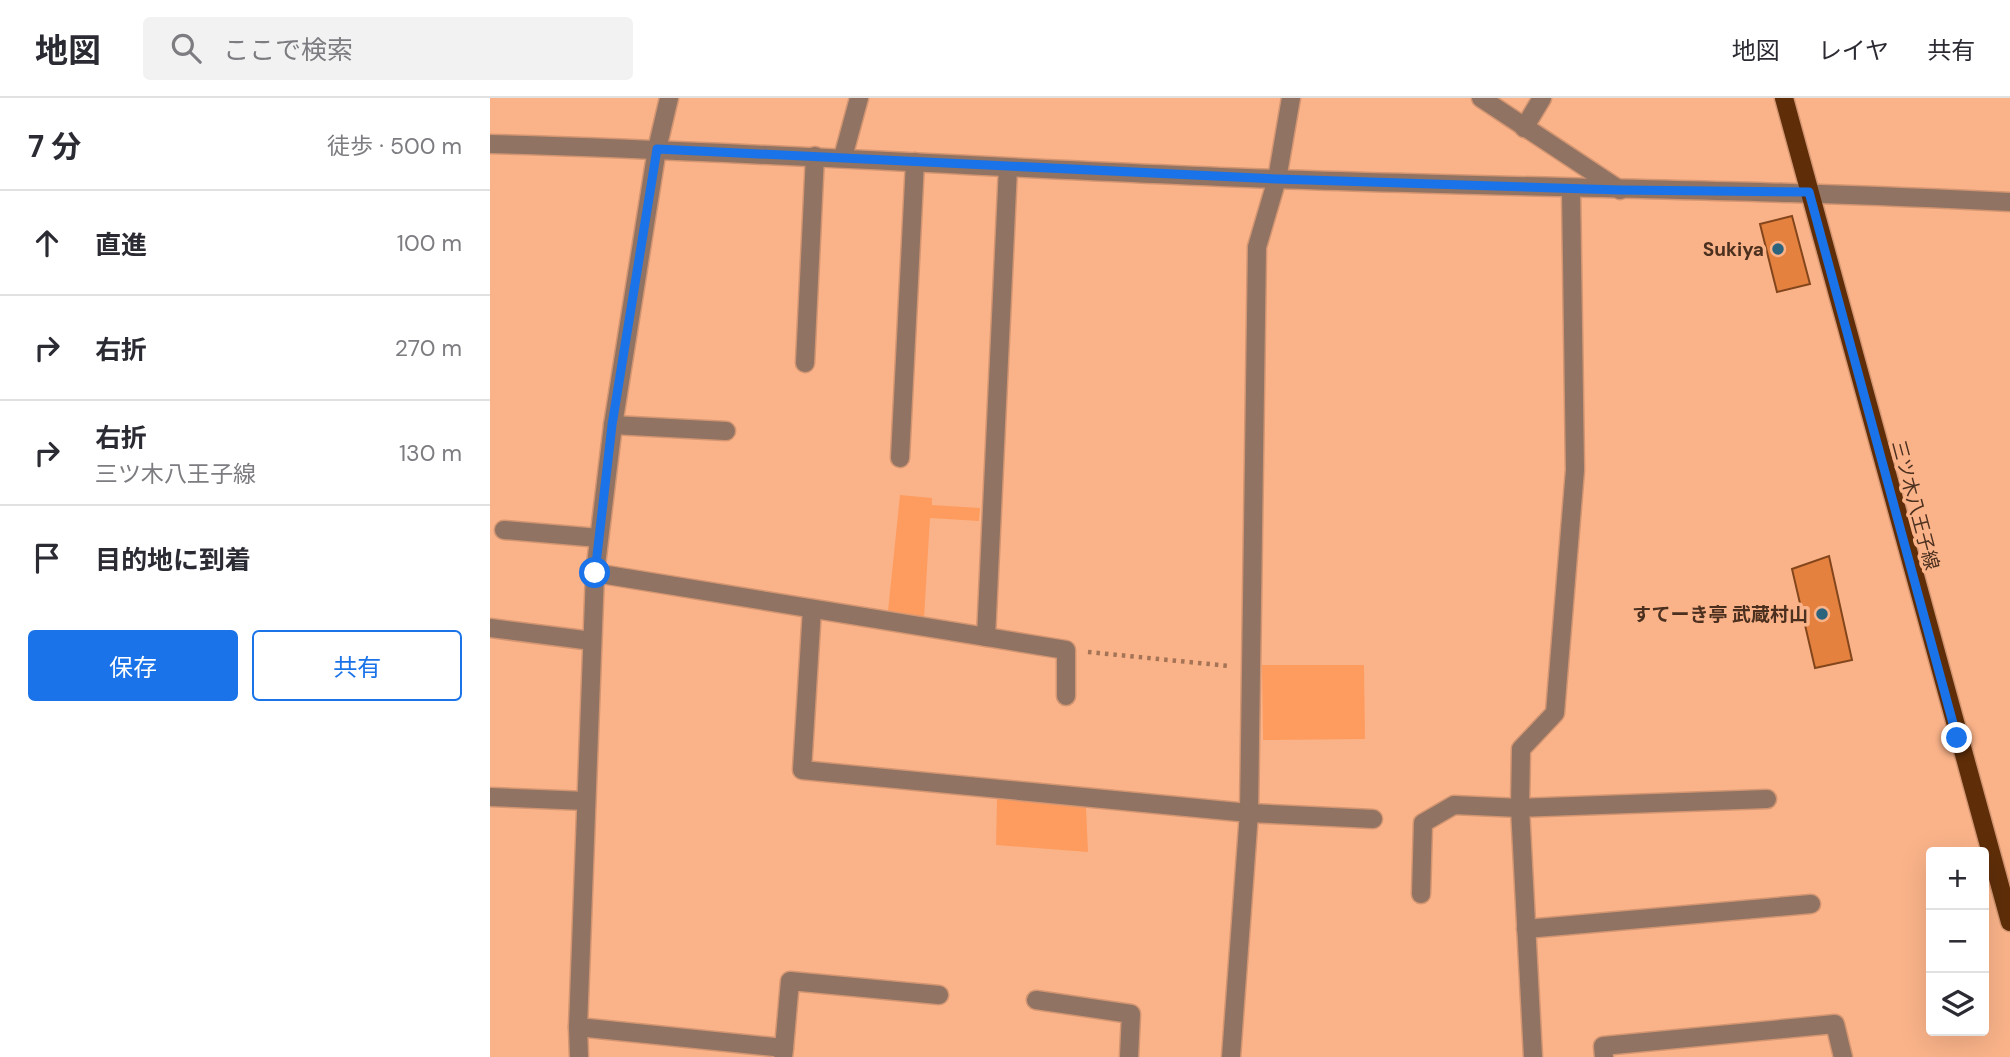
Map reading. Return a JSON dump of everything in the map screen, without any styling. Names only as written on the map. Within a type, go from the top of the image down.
[{"type":"main road","name":"三ツ木八王子線","points":[[1784,98],[2010,922]]},
{"type":"street","points":[[579,1057],[595,573],[612,425],[657,149],[669,98]]},
{"type":"street","points":[[843,157],[859,98]]},
{"type":"street","points":[[1231,1057],[1248,813],[1253,668],[1256,247],[1277,179],[1291,98]]},
{"type":"street","points":[[1481,98],[1620,190]]},
{"type":"street","points":[[1524,128],[1542,98]]},
{"type":"street","points":[[490,144],[843,157],[1008,168],[1277,179],[1571,189],[1809,192],[2010,202]]},
{"type":"street","points":[[805,363],[815,156]]},
{"type":"street","points":[[901,458],[915,162]]},
{"type":"street","points":[[986,636],[1008,168]]},
{"type":"street","points":[[1533,1057],[1520,808],[1521,749],[1555,713],[1557,699],[1575,470],[1571,189]]},
{"type":"street","points":[[612,425],[726,431]]},
{"type":"street","points":[[504,530],[599,538]]},
{"type":"street","points":[[595,573],[1066,650],[1066,696]]},
{"type":"street","points":[[812,608],[802,769],[1248,813],[1373,818]]},
{"type":"street","points":[[490,628],[592,641]]},
{"type":"street","points":[[490,797],[586,801]]},
{"type":"street","points":[[1421,894],[1423,823],[1454,804],[1520,808],[1767,799]]},
{"type":"street","points":[[1526,929],[1811,904]]},
{"type":"street","points":[[578,1027],[783,1052],[790,981],[939,995]]},
{"type":"street","points":[[1036,1000],[1131,1014],[1129,1057]]},
{"type":"street","points":[[1604,1057],[1603,1046],[1835,1024],[1843,1057]]},
{"type":"path","points":[[1066,650],[1253,668]]},
{"type":"shaded area","points":[[900,495],[932,498],[932,505],[980,508],[979,521],[930,518],[924,618],[888,611]]},
{"type":"shaded area","points":[[1262,665],[1364,665],[1365,739],[1263,740]]},
{"type":"shaded area","points":[[997,798],[1086,807],[1088,852],[996,845]]},
{"type":"building","points":[[1792,216],[1810,284],[1777,292],[1760,224]]},
{"type":"building","name":"すてーき亭 武蔵村山","points":[[1829,556],[1852,660],[1815,668],[1792,569]]},
{"type":"place","name":"Sukiya","points":[[1778,249]]},
{"type":"place","name":"すてーき亭 武蔵村山","points":[[1822,614]]},
{"type":"route","points":[[595,573],[612,425],[657,149],[1277,179],[1620,190],[1809,192],[1957,738]]}]
